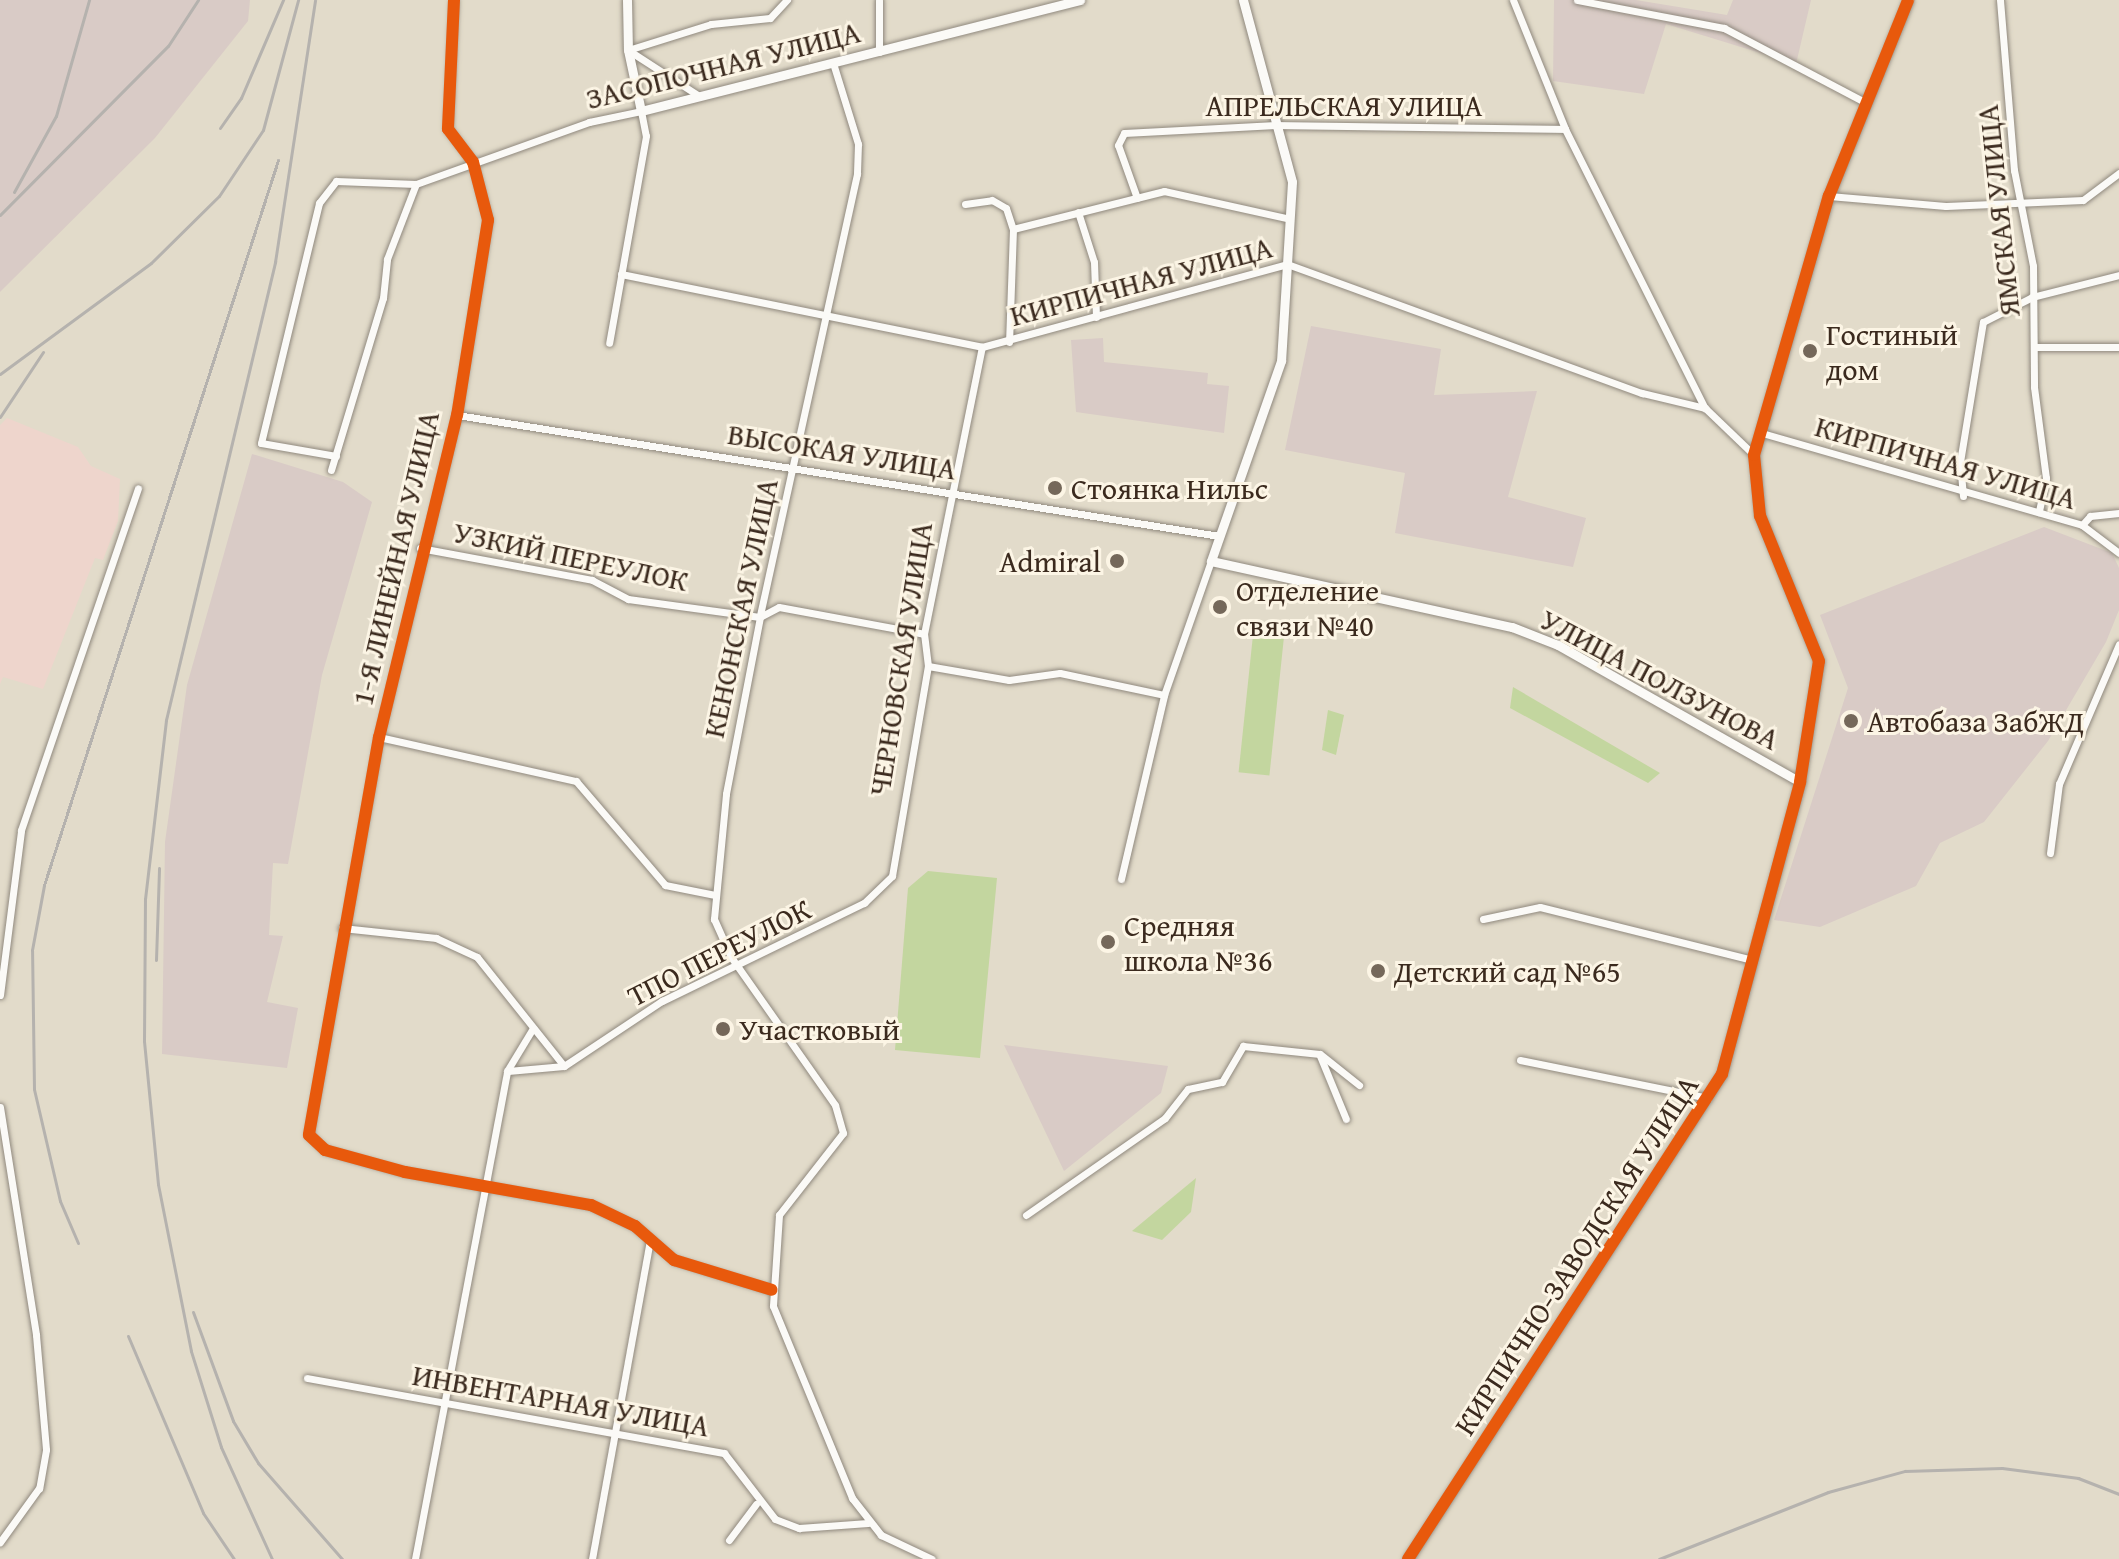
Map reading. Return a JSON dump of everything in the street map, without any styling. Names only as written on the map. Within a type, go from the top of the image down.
[{"type":"street","name":"1-Я ЛИНЕЙНАЯ УЛИЦА","points":[[454,0],[448,129],[473,162],[488,220],[457,415],[420,548],[379,737],[342,928],[309,1135],[325,1150],[484,1184]]},
{"type":"street","points":[[609,343],[646,136],[628,50],[627,0]]},
{"type":"street","points":[[879,0],[879,52]]},
{"type":"street","name":"ЗАСОПОЧНАЯ УЛИЦА","points":[[416,184],[473,162],[641,111],[1080,0]]},
{"type":"street","points":[[1121,879],[1164,695],[1281,361],[1292,182],[1243,0]]},
{"type":"street","points":[[1513,0],[1565,129],[1705,408],[1754,455]]},
{"type":"street","points":[[1577,0],[1724,28],[1866,103]]},
{"type":"street","name":"КИРПИЧНО-ЗАВОДСКАЯ УЛИЦА","points":[[1408,1559],[1722,1074],[1800,782],[1819,661],[1760,516],[1754,455],[1829,196],[1908,0]]},
{"type":"street","name":"ЯМСКАЯ УЛИЦА","points":[[2000,0],[2032,297],[2046,478],[2039,512]]},
{"type":"street","points":[[628,50],[711,24],[770,18],[787,1]]},
{"type":"street","points":[[628,50],[700,96]]},
{"type":"street","name":"КЕНОНСКАЯ УЛИЦА","points":[[772,1290],[779,1215],[843,1133],[828,1093],[737,966],[716,928],[715,895],[760,617],[823,313],[857,174],[858,144],[833,63]]},
{"type":"street","name":"АПРЕЛЬСКАЯ УЛИЦА","points":[[1137,198],[1118,145],[1124,133],[1276,125],[1565,129]]},
{"type":"street","points":[[1829,196],[1946,206],[2021,197],[2083,200],[2119,173]]},
{"type":"street","points":[[331,470],[336,456],[383,298],[387,259],[416,184],[336,181],[319,203],[261,443],[336,456]]},
{"type":"street","points":[[1013,229],[1164,191],[1290,219]]},
{"type":"street","points":[[965,204],[992,200],[1006,208],[1013,229],[1009,342]]},
{"type":"street","points":[[1078,212],[1094,262],[1096,317]]},
{"type":"street","name":"КИРПИЧНАЯ УЛИЦА","points":[[621,274],[982,347],[1287,264],[1642,393],[1705,408]]},
{"type":"street","points":[[1963,496],[1960,462],[1983,322],[2032,297],[2119,275]]},
{"type":"street","name":"ЧЕРНОВСКАЯ УЛИЦА","points":[[896,836],[928,666],[924,634],[982,347]]},
{"type":"street","points":[[2035,347],[2119,347]]},
{"type":"street","name":"ВЫСОКАЯ УЛИЦА","points":[[457,415],[794,463],[1219,536]]},
{"type":"street","name":"КИРПИЧНАЯ УЛИЦА","points":[[1762,433],[1963,496],[2039,512],[2082,525],[2114,546],[2119,553]]},
{"type":"street","points":[[0,995],[21,830],[138,488]]},
{"type":"street","points":[[2082,525],[2090,516],[2119,513]]},
{"type":"street","name":"УЗКИЙ ПЕРЕУЛОК","points":[[420,548],[592,580],[628,599],[760,617],[779,607],[924,634]]},
{"type":"street","name":"УЛИЦА ПОЛЗУНОВА","points":[[1211,561],[1512,627],[1800,782]]},
{"type":"street","points":[[2050,853],[2059,784],[2119,644]]},
{"type":"street","points":[[928,666],[1009,680],[1060,673],[1164,695]]},
{"type":"street","points":[[379,737],[576,781],[665,885],[715,895]]},
{"type":"street","name":"ТПО ПЕРЕУЛОК","points":[[564,1066],[662,1001],[864,903],[892,876],[896,836]]},
{"type":"street","points":[[1483,919],[1540,907],[1753,960]]},
{"type":"street","points":[[342,928],[436,938],[477,957],[564,1066]]},
{"type":"street","points":[[415,1559],[507,1071],[533,1028]]},
{"type":"street","points":[[1026,1215],[1165,1118],[1188,1089],[1222,1082],[1243,1046],[1320,1054],[1359,1085]]},
{"type":"street","points":[[1320,1054],[1346,1119]]},
{"type":"street","points":[[1520,1060],[1708,1098]]},
{"type":"street","points":[[507,1071],[564,1066]]},
{"type":"street","points":[[0,1107],[36,1335],[46,1450],[39,1488],[0,1542]]},
{"type":"street","points":[[484,1184],[591,1205],[650,1239],[674,1260],[772,1290],[787,1347],[868,1523],[932,1559]]},
{"type":"street","points":[[592,1559],[650,1239]]},
{"type":"street","name":"ИНВЕНТАРНАЯ УЛИЦА","points":[[307,1378],[724,1453],[756,1504],[799,1528],[868,1523]]},
{"type":"street","points":[[729,1540],[756,1504]]},
{"type":"shaded area","points":[[0,0],[250,0],[248,21],[155,138],[0,292]]},
{"type":"shaded area","points":[[1554,0],[1636,0],[1727,15],[1733,0],[1811,0],[1796,64],[1666,24],[1644,94],[1553,81]]},
{"type":"shaded area","points":[[1311,326],[1441,349],[1434,395],[1537,391],[1508,497],[1586,518],[1573,567],[1395,533],[1405,473],[1285,450]]},
{"type":"shaded area","points":[[1103,338],[1104,362],[1208,373],[1207,384],[1229,386],[1224,433],[1076,412],[1071,340]]},
{"type":"shaded area","points":[[7,418],[78,447],[91,466],[120,479],[118,521],[103,560],[95,558],[43,689],[3,677],[0,684],[0,425]]},
{"type":"shaded area","points":[[252,454],[343,482],[372,502],[322,675],[288,864],[273,863],[269,935],[283,936],[267,1002],[298,1008],[287,1068],[162,1054],[165,842],[187,685]]},
{"type":"shaded area","points":[[2044,527],[2112,553],[2119,568],[2119,610],[2106,642],[2048,741],[1984,822],[1940,843],[1916,886],[1820,927],[1774,920],[1848,688],[1820,615]]},
{"type":"shaded area","points":[[1004,1045],[1168,1066],[1161,1093],[1064,1171]]},
{"type":"green space","points":[[1253,635],[1284,638],[1269,775],[1239,772]]},
{"type":"green space","points":[[1513,687],[1660,773],[1648,783],[1510,708]]},
{"type":"green space","points":[[1328,710],[1344,715],[1336,755],[1322,750]]},
{"type":"green space","points":[[928,871],[997,878],[980,1058],[895,1050],[908,888]]},
{"type":"green space","points":[[1196,1178],[1191,1212],[1162,1240],[1132,1231]]},
{"type":"railway","points":[[14,192],[56,116],[89,0]]},
{"type":"railway","points":[[0,215],[168,46],[198,0]]},
{"type":"railway","points":[[220,128],[241,98],[283,0]]},
{"type":"railway","points":[[0,374],[151,263],[219,196],[263,130],[298,0]]},
{"type":"railway","points":[[272,1559],[221,1447],[191,1351],[158,1184],[144,1041],[145,899],[166,720],[275,262],[315,0]]},
{"type":"railway","points":[[78,1243],[60,1201],[34,1089],[32,950],[44,885],[278,160]]},
{"type":"railway","points":[[0,417],[43,352]]},
{"type":"railway","points":[[156,960],[159,868]]},
{"type":"railway","points":[[193,1312],[233,1421],[258,1463],[342,1559]]},
{"type":"railway","points":[[128,1336],[203,1513],[234,1559]]},
{"type":"railway","points":[[1659,1559],[1828,1492],[1905,1471],[2002,1468],[2078,1478],[2119,1494]]},
{"type":"cycle path","points":[[454,0],[448,129],[473,162],[488,220],[457,415],[379,737],[309,1135],[325,1150],[405,1172],[591,1205],[635,1226],[674,1260],[772,1290]]},
{"type":"cycle path","points":[[1408,1559],[1722,1074],[1800,782],[1819,661],[1760,516],[1754,455],[1829,196],[1908,0]]},
{"type":"place","name":"Гостиный дом","points":[[1810,351]]},
{"type":"place","name":"Стоянка Нильс","points":[[1055,488]]},
{"type":"place","name":"Admiral","points":[[1117,561]]},
{"type":"place","name":"Отделение связи №40","points":[[1220,607]]},
{"type":"place","name":"Автобаза ЗабЖД","points":[[1851,721]]},
{"type":"place","name":"Средняя школа №36","points":[[1108,942]]},
{"type":"place","name":"Детский сад №65","points":[[1378,971]]},
{"type":"place","name":"Участковый","points":[[723,1029]]}]
